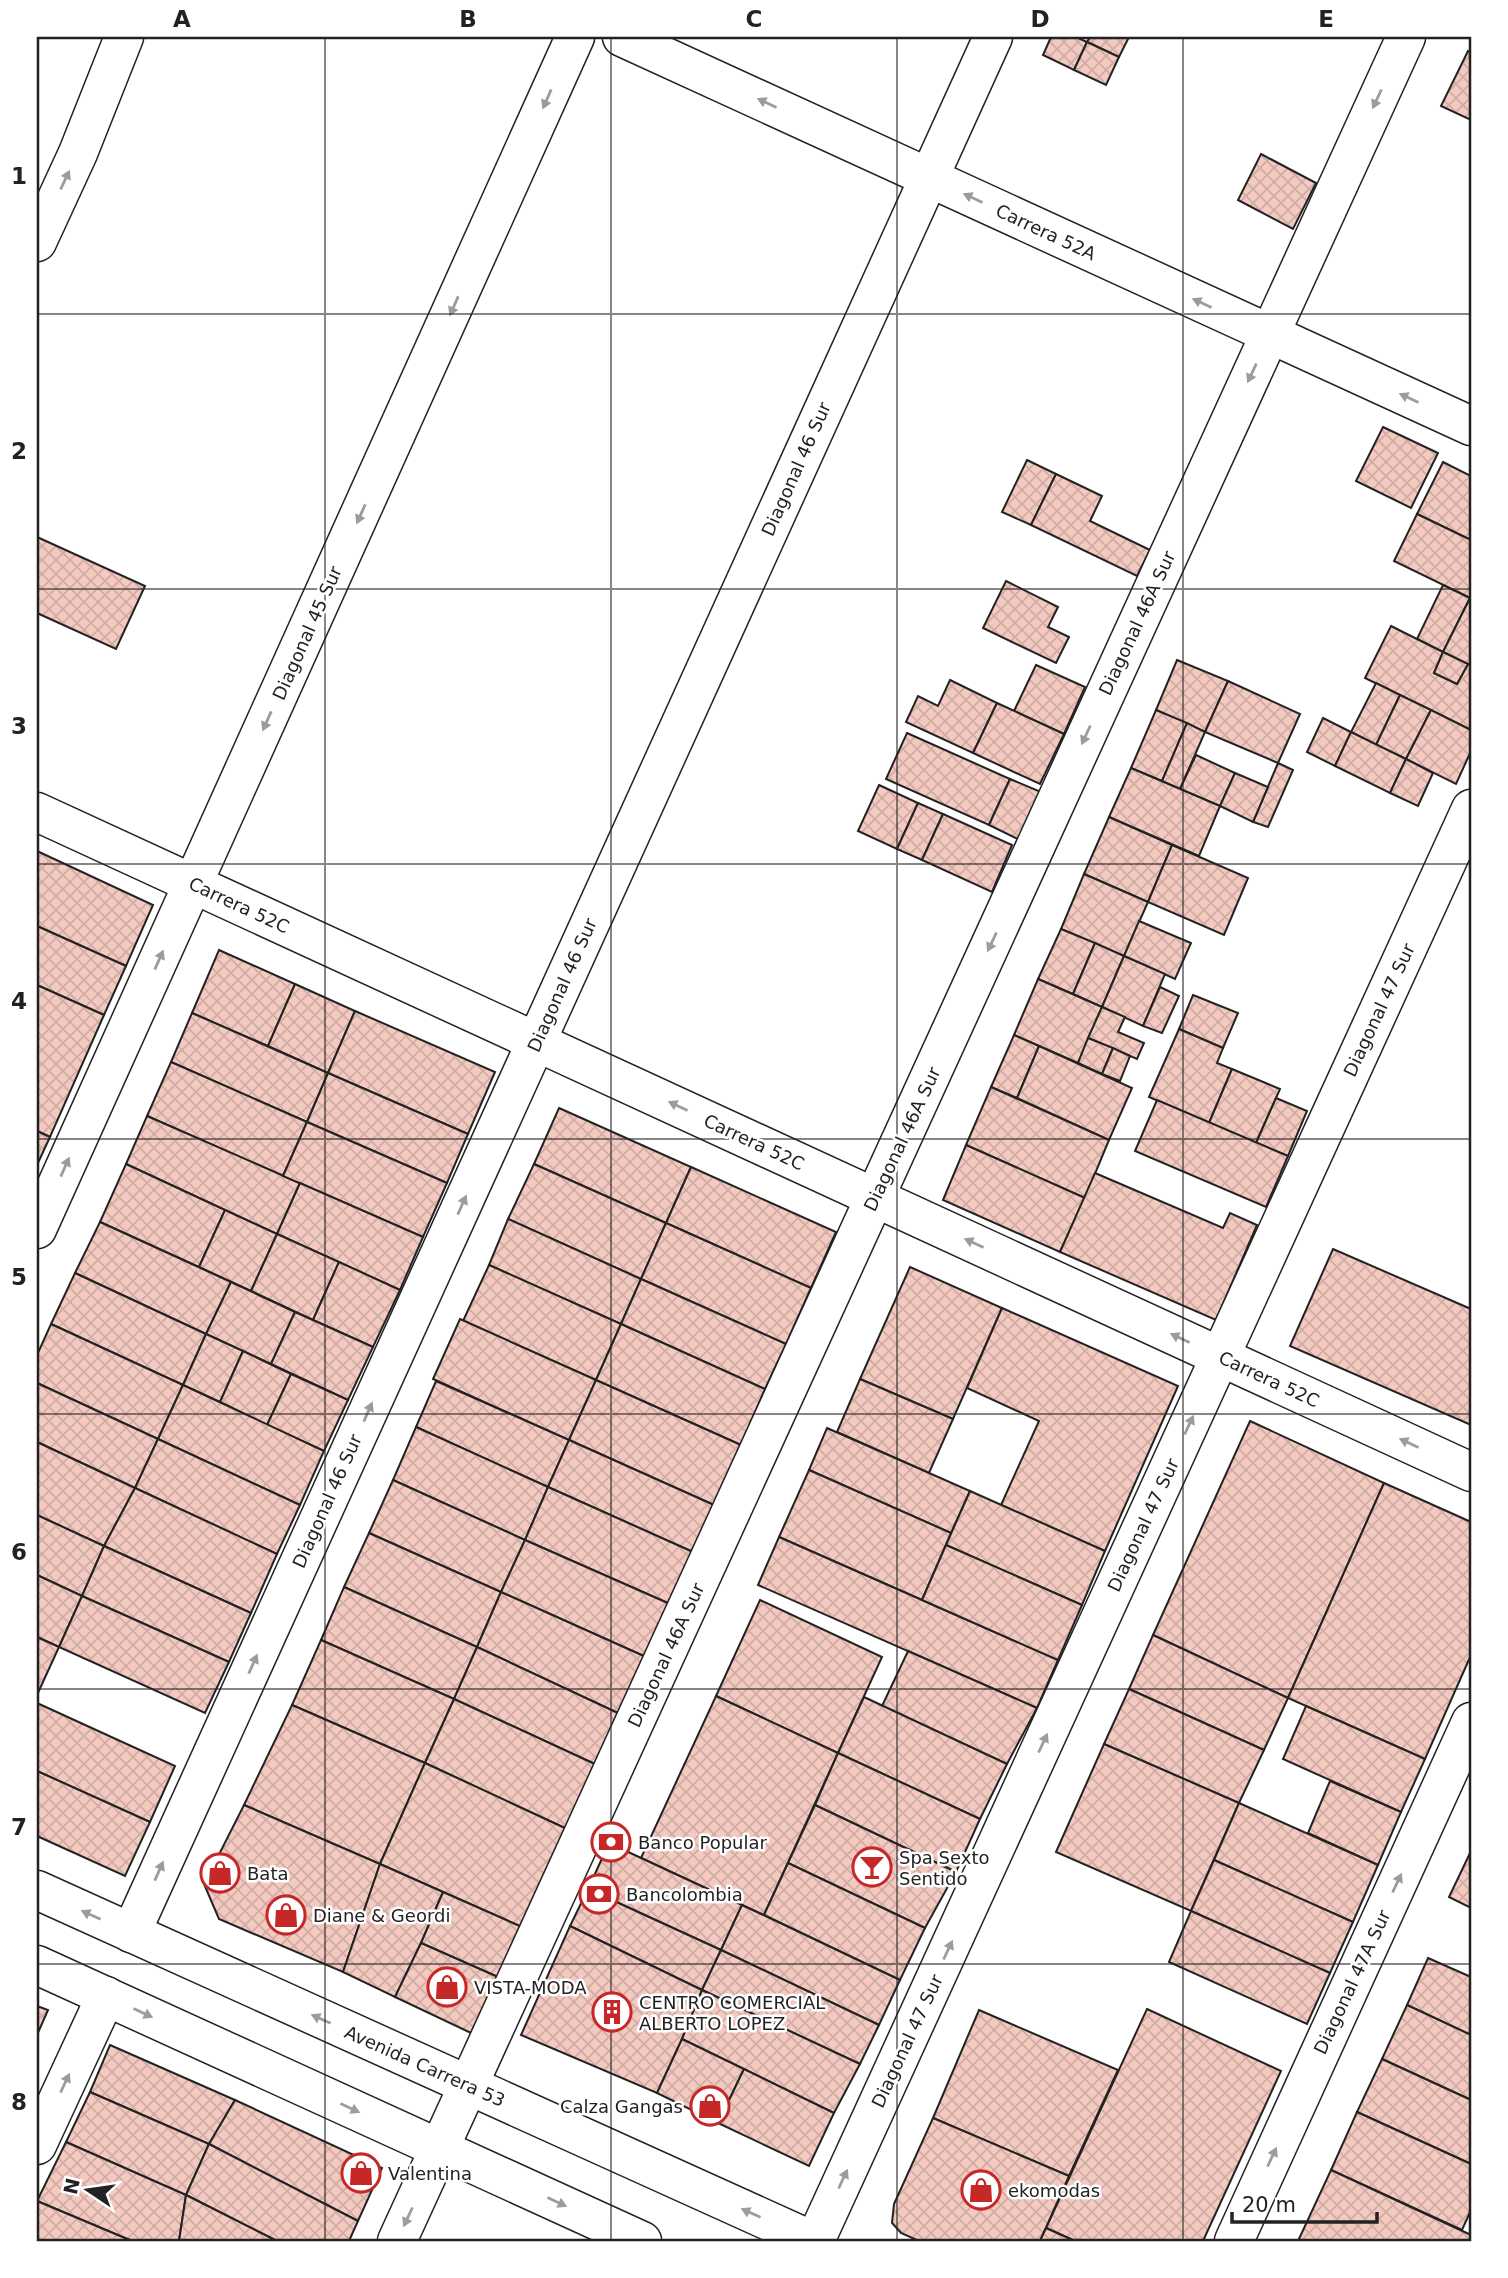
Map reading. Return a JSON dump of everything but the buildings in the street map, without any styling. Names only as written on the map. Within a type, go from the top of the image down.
[{"type":"main road","points":[[37,242],[78,153],[124,37]]},
{"type":"main road","name":"Diagonal 45 Sur","points":[[37,1230],[575,37]]},
{"type":"main road","name":"Carrera 52A","points":[[621,37],[1471,426]]},
{"type":"main road","name":"Diagonal 46 Sur","points":[[131,1933],[993,37]]},
{"type":"main road","name":"Diagonal 46A Sur","points":[[397,2241],[1406,37]]},
{"type":"main road","name":"Diagonal 47 Sur","points":[[814,2241],[1471,809]]},
{"type":"main road","name":"Carrera 52C","points":[[37,812],[1471,1472]]},
{"type":"main road","name":"Diagonal 47A Sur","points":[[1234,2241],[1471,1722]]},
{"type":"main road","name":"Avenida Carrera 53","points":[[37,1890],[814,2241]]},
{"type":"main road","points":[[37,1965],[642,2241]]},
{"type":"main road","points":[[37,2145],[106,1996]]},
{"type":"place","name":"Banco Popular","points":[[611,1842]]},
{"type":"place","name":"Spa Sexto Sentido","points":[[872,1867]]},
{"type":"place","name":"Bata","points":[[220,1873]]},
{"type":"place","name":"Bancolombia","points":[[599,1894]]},
{"type":"place","name":"Diane & Geordi","points":[[286,1915]]},
{"type":"place","name":"VISTA-MODA","points":[[447,1987]]},
{"type":"place","name":"CENTRO COMERCIAL ALBERTO LOPEZ","points":[[612,2012]]},
{"type":"place","name":"Calza Gangas","points":[[710,2106]]},
{"type":"place","name":"Valentina","points":[[361,2173]]},
{"type":"place","name":"ekomodas","points":[[981,2190]]}]
